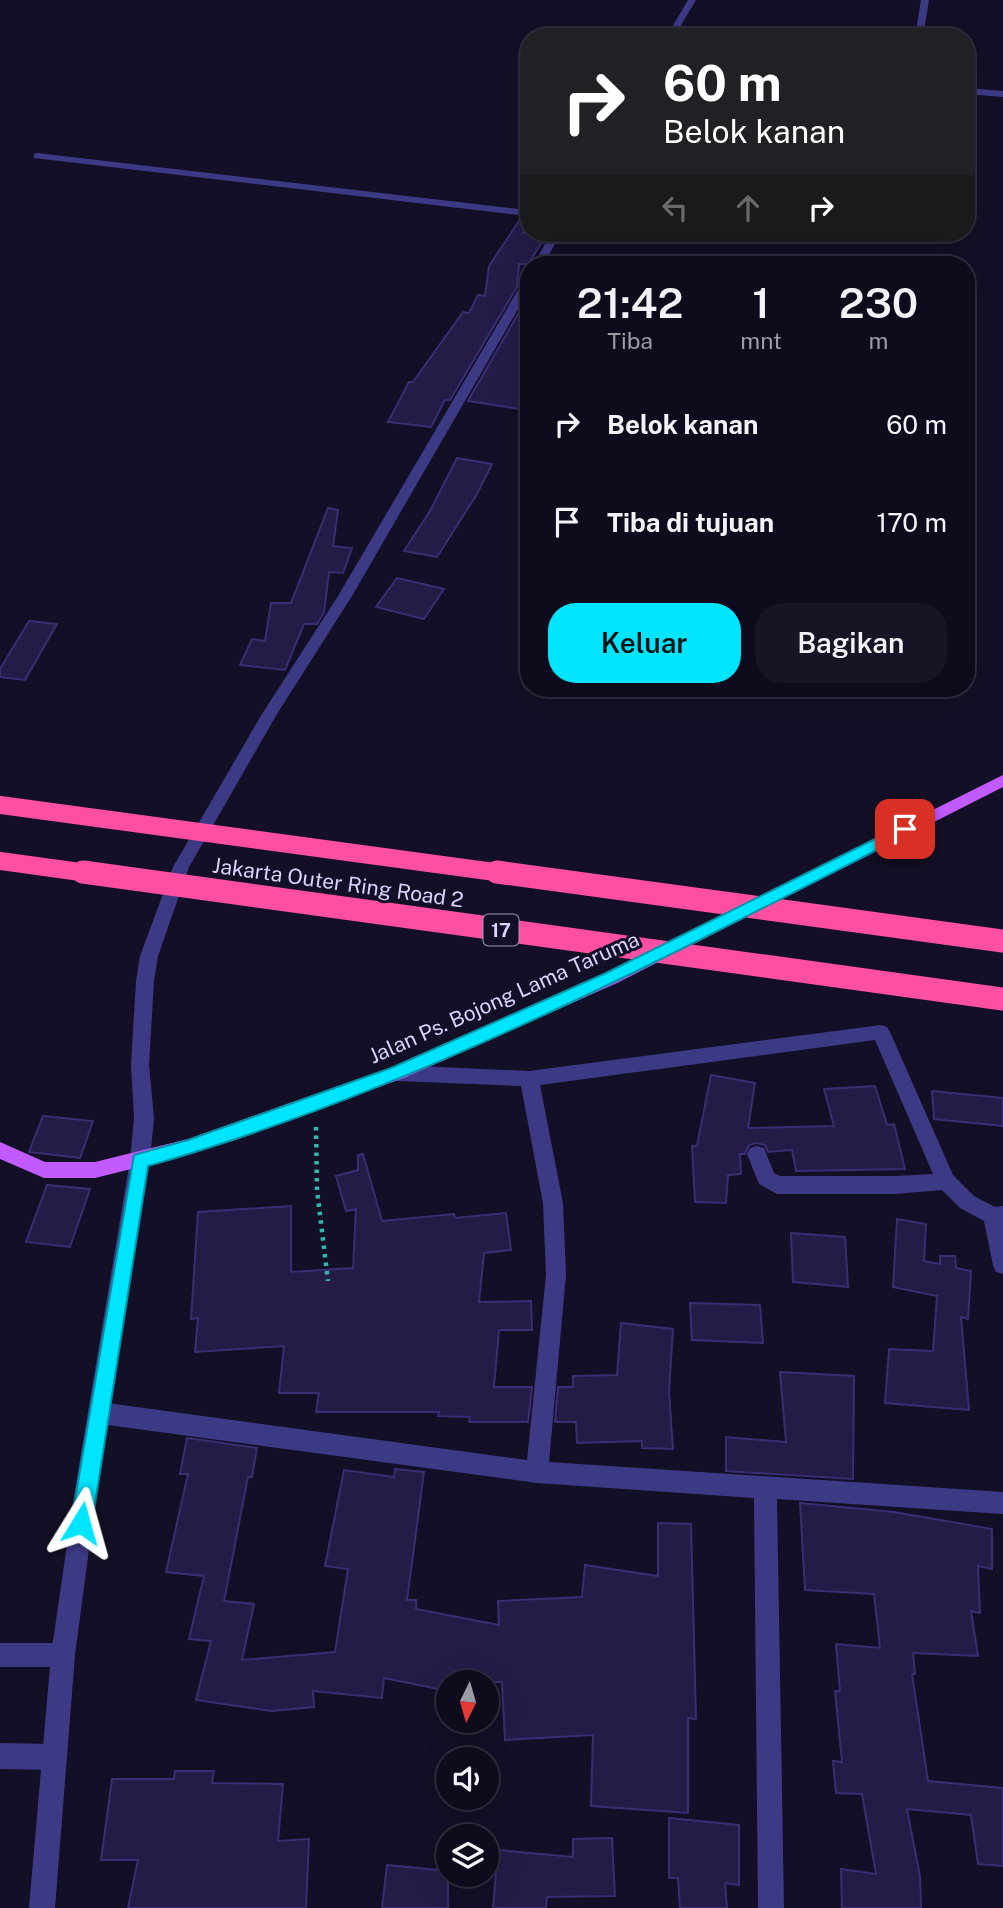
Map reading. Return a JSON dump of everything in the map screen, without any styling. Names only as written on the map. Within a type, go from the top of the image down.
[{"type":"highway","name":"Jakarta Outer Ring Road 2","points":[[0,805],[1003,941]]},
{"type":"highway","name":"Jakarta Outer Ring Road 2","points":[[0,861],[1003,999]]},
{"type":"main road","name":"Jalan Ps. Bojong Lama Taruma","points":[[0,1150],[44,1170],[95,1170],[188,1147],[397,1073],[611,978],[1003,780]]},
{"type":"street","points":[[675,28],[692,0]]},
{"type":"street","points":[[920,28],[925,0]]},
{"type":"street","points":[[975,92],[1003,94]]},
{"type":"street","points":[[37,156],[520,212]]},
{"type":"street","points":[[42,1908],[64,1656],[85,1496],[140,1160],[144,1118],[140,1065],[149,956],[181,867],[270,714],[345,596],[520,297]]},
{"type":"street","points":[[397,1073],[529,1079],[881,1032],[946,1181],[967,1202],[998,1215],[1003,1265]]},
{"type":"street","points":[[529,1079],[553,1203],[556,1275],[537,1472]]},
{"type":"street","points":[[757,1154],[766,1178],[777,1185],[895,1185],[946,1181]]},
{"type":"street","points":[[100,1413],[537,1472],[1003,1503]]},
{"type":"street","points":[[765,1489],[771,1908]]},
{"type":"street","points":[[0,1655],[64,1656]]},
{"type":"street","points":[[0,1756],[54,1757]]},
{"type":"path","points":[[316,1102],[317,1190],[328,1281]]},
{"type":"building","points":[[520,220],[520,242],[542,242],[533,256],[520,256],[517,287],[450,400],[445,400],[431,427],[388,422],[409,382],[413,382],[463,312],[469,313],[478,295],[485,296],[489,266]]},
{"type":"building","points":[[518,314],[520,314],[520,409],[468,401]]},
{"type":"building","points":[[457,458],[492,464],[477,494],[437,557],[404,551],[430,511]]},
{"type":"building","points":[[328,508],[338,510],[333,546],[352,548],[343,573],[329,572],[324,613],[317,624],[304,624],[285,670],[240,665],[252,639],[265,641],[271,603],[291,603]]},
{"type":"building","points":[[397,578],[444,589],[424,619],[376,607]]},
{"type":"building","points":[[29,621],[57,624],[25,680],[0,677],[0,669]]},
{"type":"building","points":[[711,1075],[755,1083],[748,1128],[834,1126],[824,1089],[875,1086],[887,1125],[894,1124],[905,1169],[796,1171],[792,1150],[768,1152],[765,1145],[756,1143],[749,1145],[745,1154],[740,1154],[741,1174],[728,1175],[726,1203],[695,1202],[692,1146],[697,1146]]},
{"type":"building","points":[[932,1091],[1003,1098],[1003,1126],[934,1119]]},
{"type":"building","points":[[43,1116],[93,1121],[80,1158],[29,1152]]},
{"type":"building","points":[[363,1154],[382,1221],[454,1214],[455,1218],[506,1213],[511,1250],[484,1253],[479,1302],[531,1301],[532,1330],[499,1330],[494,1387],[532,1387],[528,1422],[469,1422],[470,1417],[438,1416],[439,1412],[316,1412],[319,1393],[279,1393],[284,1346],[195,1352],[198,1318],[191,1319],[198,1212],[291,1206],[291,1272],[353,1268],[356,1209],[346,1211],[336,1176],[358,1170],[358,1155]]},
{"type":"building","points":[[47,1185],[90,1189],[70,1247],[26,1242]]},
{"type":"building","points":[[897,1219],[926,1224],[924,1261],[940,1264],[940,1256],[955,1256],[956,1268],[971,1271],[968,1319],[961,1317],[969,1410],[885,1403],[889,1349],[933,1351],[937,1296],[893,1287]]},
{"type":"building","points":[[791,1233],[845,1237],[848,1287],[793,1282]]},
{"type":"building","points":[[690,1303],[760,1305],[763,1343],[692,1340]]},
{"type":"building","points":[[621,1323],[673,1329],[669,1392],[673,1449],[642,1448],[642,1441],[577,1443],[576,1422],[555,1422],[558,1387],[573,1387],[573,1376],[617,1375]]},
{"type":"building","points":[[780,1372],[854,1376],[853,1479],[726,1471],[726,1437],[786,1442]]},
{"type":"building","points":[[187,1438],[257,1448],[252,1477],[248,1477],[224,1601],[254,1604],[242,1660],[335,1652],[348,1569],[325,1566],[344,1470],[394,1477],[395,1469],[424,1472],[407,1600],[416,1600],[416,1609],[499,1625],[498,1601],[582,1597],[585,1565],[658,1576],[658,1523],[691,1524],[696,1719],[688,1718],[688,1813],[591,1806],[593,1735],[505,1740],[499,1670],[436,1670],[436,1689],[384,1678],[382,1698],[313,1691],[314,1707],[272,1711],[196,1700],[211,1641],[189,1639],[204,1576],[166,1572],[188,1474],[180,1474]]},
{"type":"building","points":[[800,1503],[894,1512],[992,1529],[992,1569],[978,1566],[980,1613],[971,1611],[978,1656],[913,1653],[915,1674],[912,1674],[928,1781],[1003,1788],[1003,1866],[978,1864],[971,1815],[907,1809],[920,1876],[921,1908],[842,1908],[841,1869],[876,1874],[862,1794],[836,1793],[833,1761],[842,1762],[835,1691],[840,1691],[836,1644],[880,1648],[874,1594],[805,1590]]},
{"type":"building","points":[[175,1771],[214,1771],[212,1783],[283,1784],[278,1841],[309,1839],[306,1908],[128,1908],[138,1860],[101,1860],[112,1779],[174,1779]]},
{"type":"building","points":[[669,1818],[739,1825],[739,1885],[725,1883],[727,1908],[680,1908],[678,1878],[669,1878]]},
{"type":"building","points":[[612,1838],[615,1896],[547,1897],[546,1908],[493,1908],[495,1887],[499,1887],[499,1850],[573,1857],[573,1839]]},
{"type":"building","points":[[387,1865],[436,1870],[436,1887],[448,1887],[448,1908],[382,1908]]},
{"type":"route","points":[[81,1523],[140,1160],[188,1147],[397,1073],[611,978],[905,829]]}]
